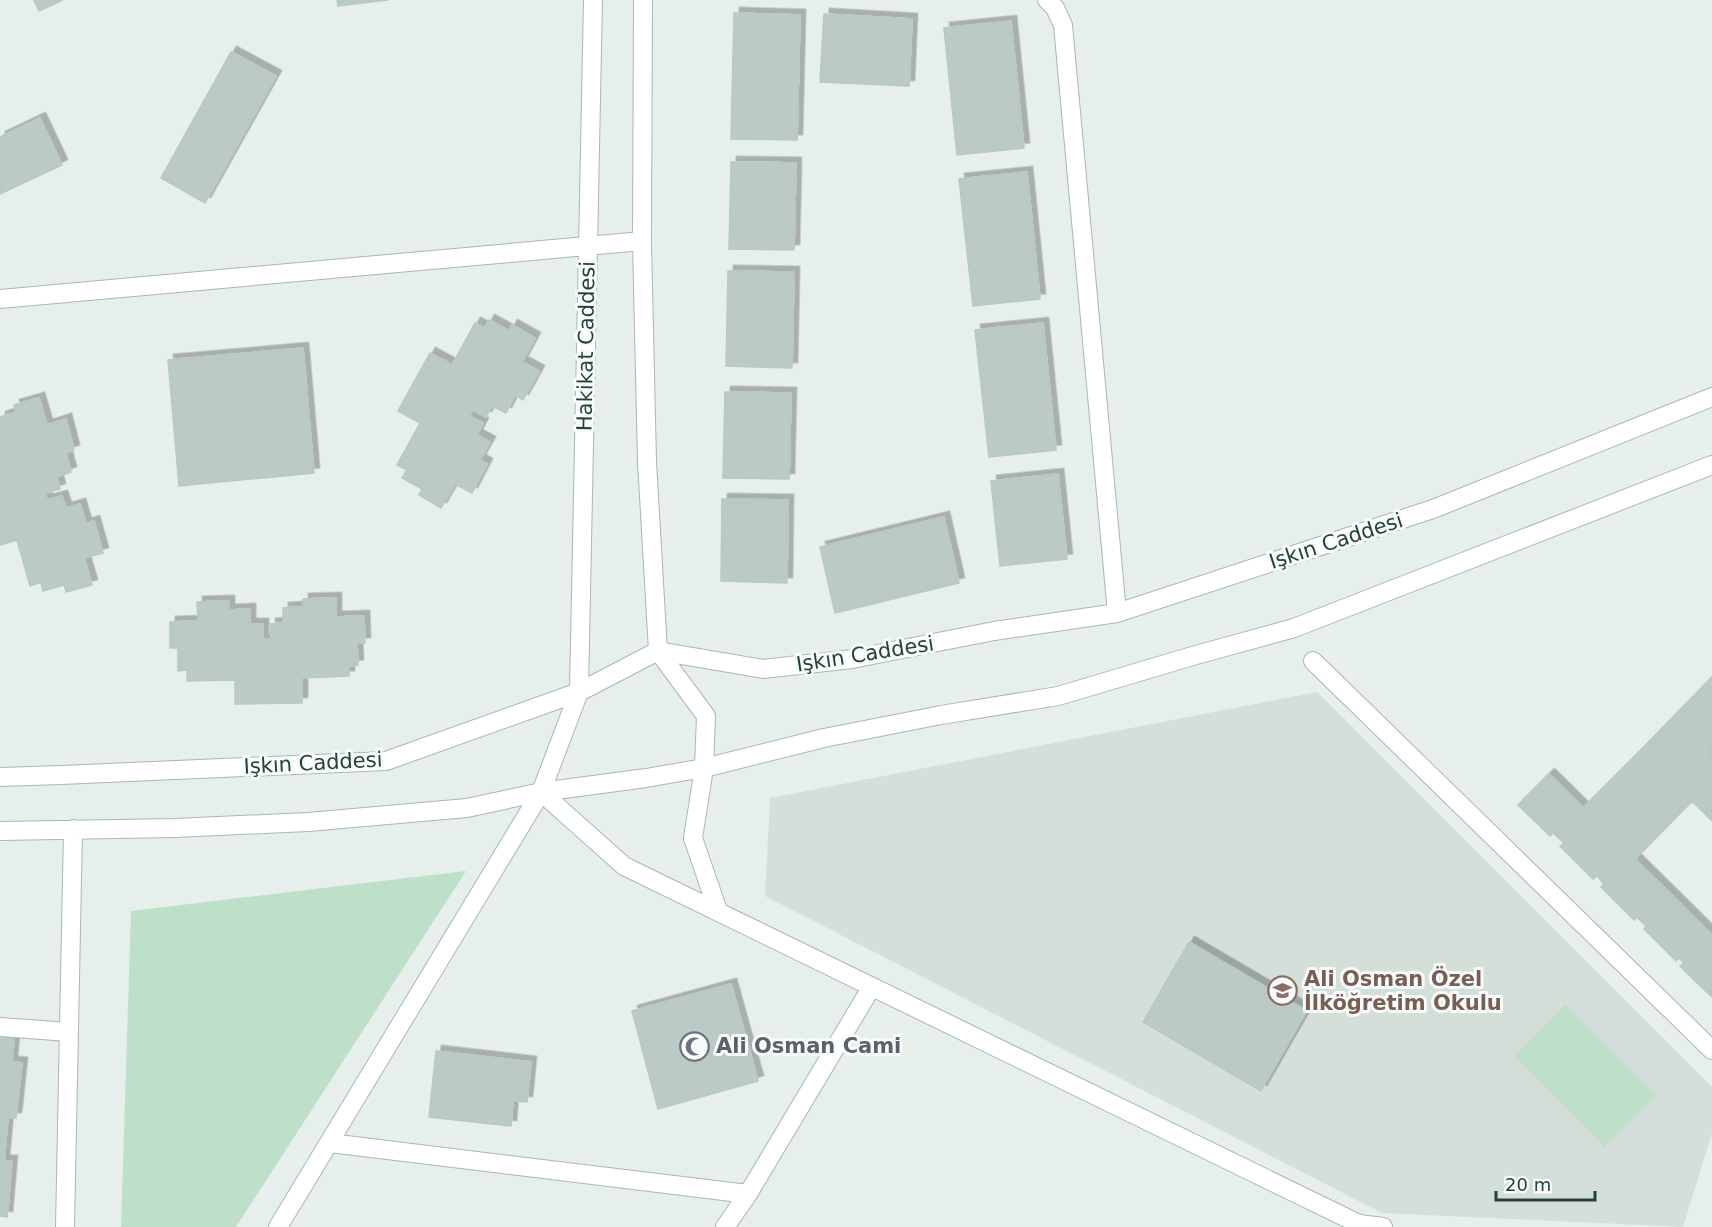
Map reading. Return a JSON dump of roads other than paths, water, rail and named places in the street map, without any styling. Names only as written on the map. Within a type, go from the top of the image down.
[{"type":"street","name":"Hakikat Caddesi","points":[[278,1227],[542,792],[579,692],[593,0]]},
{"type":"street","points":[[643,0],[642,241],[646,462],[658,651],[706,716],[704,768],[693,838],[718,911]]},
{"type":"street","points":[[1047,0],[1063,25],[1118,613]]},
{"type":"street","points":[[0,299],[642,241]]},
{"type":"street","name":"Işkın Caddesi","points":[[0,777],[386,760],[579,692],[658,651],[763,669],[852,659],[994,631],[1118,613],[1433,509],[1712,397]]},
{"type":"street","points":[[0,831],[175,828],[332,820],[467,808],[542,792],[704,768],[824,738],[940,715],[1058,696],[1196,654],[1294,628],[1712,465]]},
{"type":"street","points":[[1313,661],[1712,1050]]},
{"type":"street","points":[[542,792],[624,866],[1359,1224],[1383,1227]]},
{"type":"street","points":[[65,1227],[74,829]]},
{"type":"street","points":[[725,1227],[748,1194],[871,987]]},
{"type":"street","points":[[0,1027],[69,1032]]},
{"type":"street","points":[[330,1143],[748,1194]]},
{"type":"place","name":"Ali Osman Özel İlköğretim Okulu","points":[[1283,991]]},
{"type":"place","name":"Ali Osman Cami","points":[[695,1046]]}]
